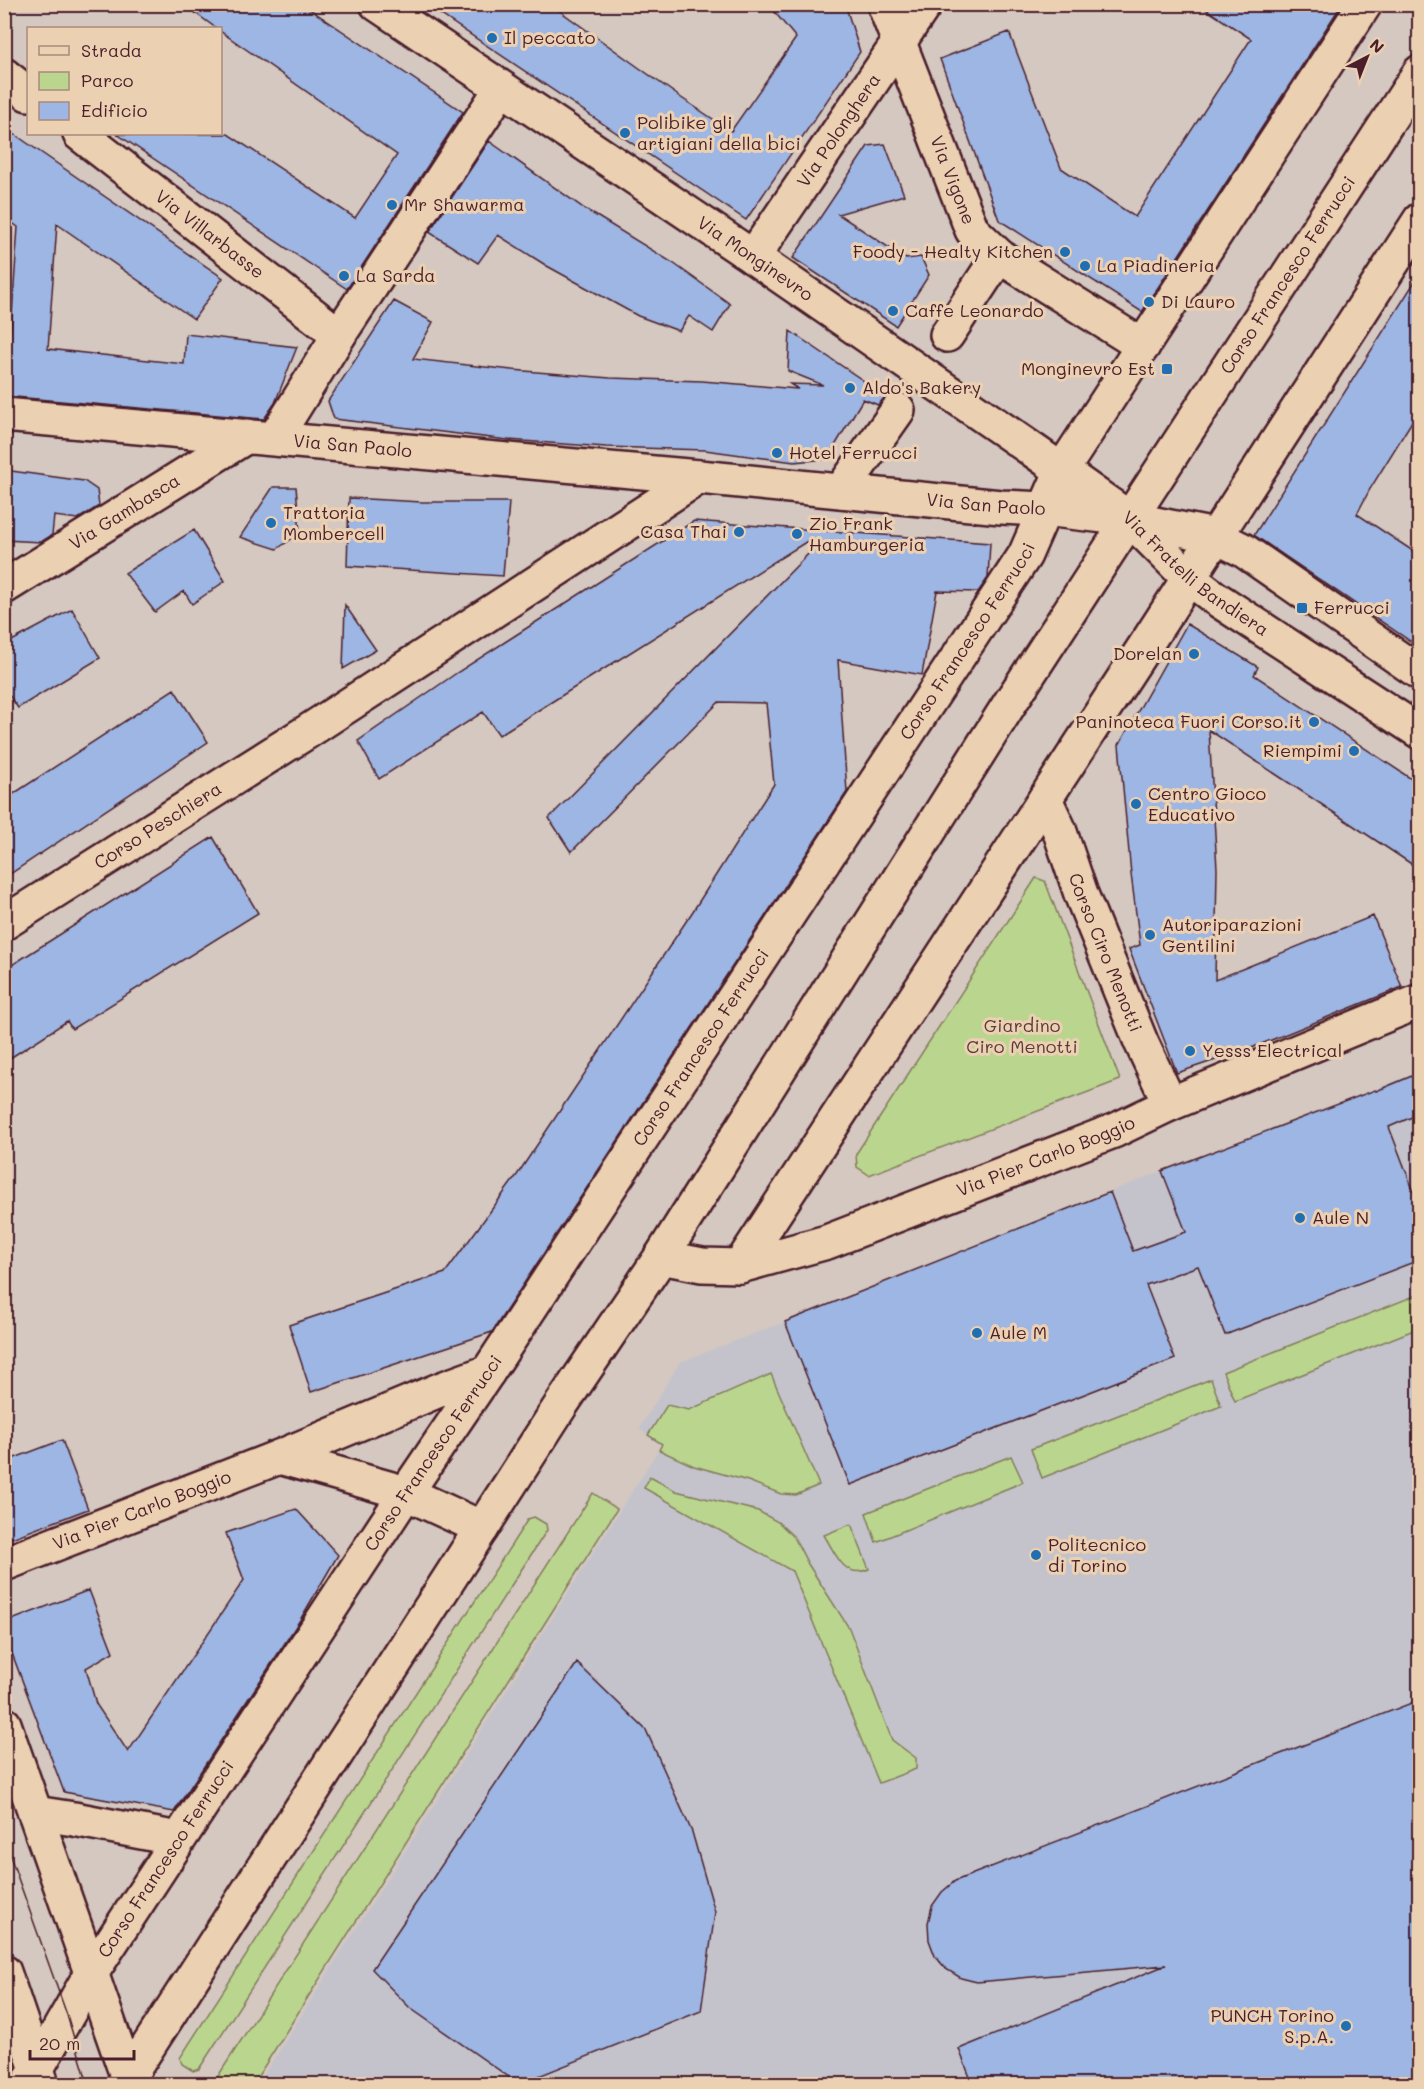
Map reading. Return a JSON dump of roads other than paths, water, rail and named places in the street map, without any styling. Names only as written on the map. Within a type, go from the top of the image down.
[{"type":"street","name":"Via Monginevro","points":[[376,4],[753,257],[1130,519]]},
{"type":"street","name":"Via Vigone","points":[[884,4],[972,230],[999,256],[1143,346]]},
{"type":"street","name":"Via Polonghera","points":[[753,257],[925,4]]},
{"type":"street","name":"Corso Francesco Ferrucci","points":[[36,2079],[92,1972],[178,1839],[1025,555],[1062,470],[1365,4]]},
{"type":"street","name":"Corso Francesco Ferrucci","points":[[127,2083],[561,1405],[661,1257],[1010,703],[1419,72]]},
{"type":"street","points":[[4,75],[27,93]]},
{"type":"street","name":"Via Gambasca","points":[[4,587],[261,437],[339,335],[501,90]]},
{"type":"street","name":"Via Villarbasse","points":[[81,135],[339,335]]},
{"type":"street","points":[[740,1266],[1189,578],[1419,220]]},
{"type":"street","points":[[947,335],[999,256]]},
{"type":"street","points":[[841,491],[898,410]]},
{"type":"street","name":"Via San Paolo","points":[[4,415],[699,477],[1130,519]]},
{"type":"street","name":"Corso Peschiera","points":[[4,923],[310,730],[699,477]]},
{"type":"street","name":"Via Fratelli Bandiera","points":[[1130,519],[1215,536],[1243,550],[1419,674]]},
{"type":"street","name":"Via Fratelli Bandiera","points":[[1130,519],[1189,578],[1215,598],[1419,732]]},
{"type":"street","name":"Corso Ciro Menotti","points":[[1045,799],[1059,829],[1082,894],[1141,1042],[1170,1104]]},
{"type":"street","name":"Via Pier Carlo Boggio","points":[[661,1257],[702,1265],[740,1266],[827,1242],[1116,1130],[1170,1104],[1419,1001]]},
{"type":"street","name":"Via Pier Carlo Boggio","points":[[4,1564],[279,1457],[488,1372]]},
{"type":"street","points":[[279,1457],[406,1493],[482,1528]]},
{"type":"street","points":[[4,1724],[92,1972],[127,2083]]},
{"type":"street","points":[[35,1813],[178,1839]]},
{"type":"street","points":[[4,1972],[36,2079]]},
{"type":"tram line","points":[[4,1839],[67,2015],[88,2084]]},
{"type":"place","name":"Il peccato","points":[[492,38]]},
{"type":"place","name":"Polibike gli artigiani della bici","points":[[625,133]]},
{"type":"place","name":"Mr Shawarma","points":[[392,205]]},
{"type":"place","name":"Foody - Healty Kitchen","points":[[1065,252]]},
{"type":"place","name":"La Piadineria","points":[[1085,266]]},
{"type":"place","name":"La Sarda","points":[[344,276]]},
{"type":"place","name":"Di Lauro","points":[[1149,302]]},
{"type":"place","name":"Caffe Leonardo","points":[[893,311]]},
{"type":"place","name":"Monginevro Est","points":[[1167,369]]},
{"type":"place","name":"Aldo's Bakery","points":[[850,388]]},
{"type":"place","name":"Hotel Ferrucci","points":[[777,453]]},
{"type":"place","name":"Trattoria Mombercell","points":[[271,523]]},
{"type":"place","name":"Casa Thai","points":[[739,532]]},
{"type":"place","name":"Zio Frank Hamburgeria","points":[[797,534]]},
{"type":"place","name":"Ferrucci","points":[[1302,608]]},
{"type":"place","name":"Dorelan","points":[[1194,654]]},
{"type":"place","name":"Paninoteca Fuori Corso.it","points":[[1314,722]]},
{"type":"place","name":"Riempimi","points":[[1354,751]]},
{"type":"place","name":"Centro Gioco Educativo","points":[[1136,804]]},
{"type":"place","name":"Autoriparazioni Gentilini","points":[[1150,935]]},
{"type":"place","name":"Yesss Electrical","points":[[1190,1051]]},
{"type":"place","name":"Aule N","points":[[1300,1218]]},
{"type":"place","name":"Aule M","points":[[977,1333]]},
{"type":"place","name":"Politecnico di Torino","points":[[1036,1555]]},
{"type":"place","name":"PUNCH Torino S.p.A.","points":[[1346,2026]]},
{"type":"park label","name":"Giardino Ciro Menotti","points":[[1022,1036]]}]
